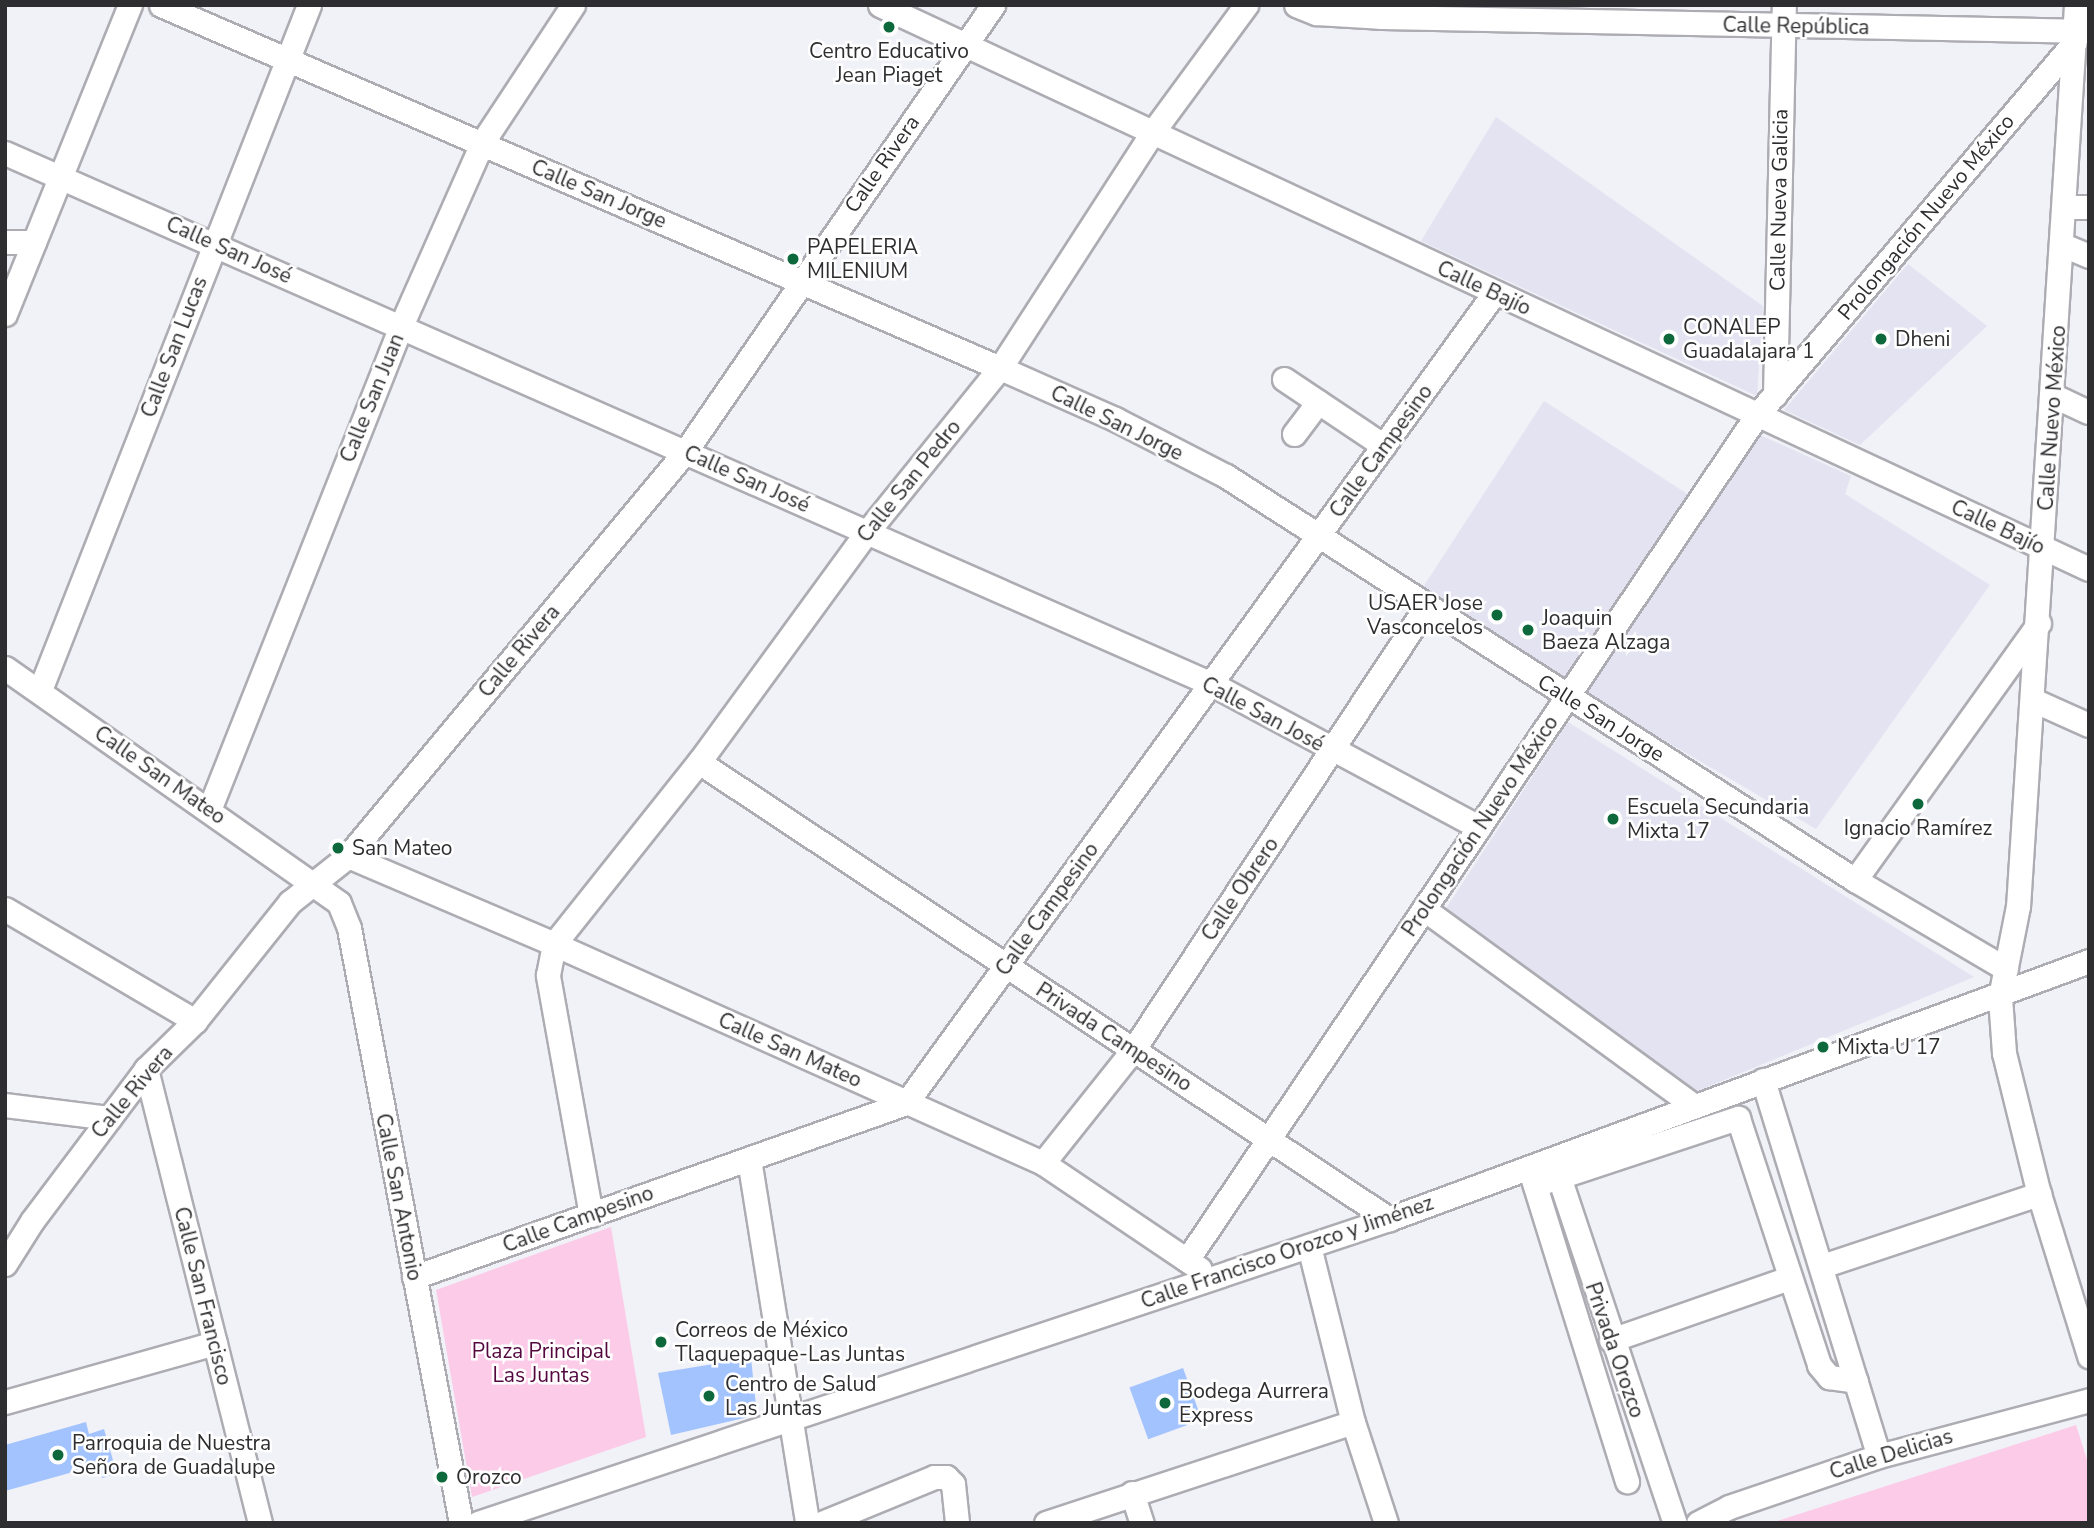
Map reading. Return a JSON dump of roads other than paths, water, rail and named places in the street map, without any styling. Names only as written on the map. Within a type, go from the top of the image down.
[{"type":"street","points":[[5,314],[130,5]]},
{"type":"street","name":"Calle San Jorge","points":[[161,5],[1000,368],[1115,419],[1226,476],[1426,607],[1855,880],[2006,969]]},
{"type":"street","name":"Calle San Lucas","points":[[40,690],[309,5]]},
{"type":"street","name":"Calle San Juan","points":[[209,810],[401,326],[482,143],[573,5]]},
{"type":"street","name":"Calle Bajío","points":[[880,5],[2089,569]]},
{"type":"street","name":"Calle Rivera","points":[[5,1264],[32,1221],[146,1069],[195,1021],[290,902],[348,856],[685,452],[800,280],[993,5]]},
{"type":"street","name":"Calle San Pedro","points":[[554,944],[699,762],[867,533],[1000,368],[1152,133],[1246,5]]},
{"type":"street","name":"Calle República","points":[[1296,5],[1316,13],[1382,17],[1783,15],[2080,35]]},
{"type":"street","name":"Calle Nuevo México","points":[[2000,997],[2018,906],[2034,700],[2063,245],[2080,35],[2076,5]]},
{"type":"street","name":"Calle Nueva Galicia","points":[[1775,395],[1783,15]]},
{"type":"street","name":"Prolongación Nuevo México","points":[[1187,1261],[1757,415],[2080,35]]},
{"type":"street","name":"Calle San José","points":[[5,153],[1212,684],[1479,827]]},
{"type":"street","points":[[2066,207],[2089,207]]},
{"type":"street","points":[[5,242],[34,242]]},
{"type":"street","points":[[2063,245],[2089,256]]},
{"type":"street","name":"Calle Campesino","points":[[414,1278],[906,1103],[1495,292]]},
{"type":"street","points":[[1284,379],[1384,446]]},
{"type":"street","points":[[2054,396],[2089,412]]},
{"type":"street","points":[[1294,434],[1318,402]]},
{"type":"street","name":"Calle Obrero","points":[[1043,1163],[1133,1050],[1426,607]]},
{"type":"street","points":[[1855,880],[2039,623]]},
{"type":"street","name":"Calle San Mateo","points":[[5,668],[313,884]]},
{"type":"street","points":[[2034,700],[2089,725]]},
{"type":"street","name":"Privada Campesino","points":[[699,762],[1389,1219]]},
{"type":"street","name":"Calle San Mateo","points":[[348,856],[554,944],[1043,1163],[1213,1278]]},
{"type":"street","name":"Calle San Antonio","points":[[313,884],[340,903],[349,928],[461,1523]]},
{"type":"street","points":[[5,909],[195,1021]]},
{"type":"street","points":[[1424,909],[1694,1106]]},
{"type":"street","points":[[554,944],[548,975],[591,1215]]},
{"type":"street","name":"Calle Francisco Orozco y Jiménez","points":[[478,1523],[1389,1219],[1532,1176],[1694,1106],[2000,997],[2089,961]]},
{"type":"street","points":[[2000,997],[2004,1053],[2039,1194],[2089,1356]]},
{"type":"street","name":"Calle San Francisco","points":[[146,1069],[260,1523]]},
{"type":"street","points":[[1763,1080],[1879,1456]]},
{"type":"street","points":[[5,1105],[109,1118]]},
{"type":"street","points":[[1532,1176],[1559,1177],[1738,1118],[1788,1278],[1819,1365],[1829,1377],[1856,1381]]},
{"type":"street","points":[[749,1159],[807,1523]]},
{"type":"street","name":"Privada Orozco","points":[[1532,1176],[1626,1481]]},
{"type":"street","name":"Privada Orozco","points":[[1559,1177],[1611,1340],[1675,1523]]},
{"type":"street","points":[[1822,1266],[2039,1194]]},
{"type":"street","points":[[1309,1246],[1353,1422],[1386,1523]]},
{"type":"street","points":[[1611,1340],[1788,1278]]},
{"type":"street","points":[[5,1402],[215,1343]]},
{"type":"street","name":"Calle Delicias","points":[[1698,1523],[1728,1507],[1879,1456],[2089,1400]]},
{"type":"street","points":[[1046,1523],[1353,1422]]},
{"type":"street","points":[[822,1523],[934,1477],[946,1477],[953,1484],[957,1523]]},
{"type":"street","points":[[1132,1493],[1142,1523]]},
{"type":"place","name":"Centro Educativo Jean Piaget","points":[[889,27]]},
{"type":"place","name":"PAPELERIA MILENIUM","points":[[793,259]]},
{"type":"place","name":"CONALEP Guadalajara 1","points":[[1669,339]]},
{"type":"place","name":"Dheni","points":[[1881,339]]},
{"type":"place","name":"USAER Jose Vasconcelos","points":[[1497,615]]},
{"type":"place","name":"Joaquin Baeza Alzaga","points":[[1528,630]]},
{"type":"place","name":"Ignacio Ramírez","points":[[1918,804]]},
{"type":"place","name":"Escuela Secundaria Mixta 17","points":[[1613,819]]},
{"type":"place","name":"San Mateo","points":[[338,848]]},
{"type":"place","name":"Mixta U 17","points":[[1823,1047]]},
{"type":"place","name":"Correos de México Tlaquepaque-Las Juntas","points":[[661,1342]]},
{"type":"place","name":"Centro de Salud Las Juntas","points":[[709,1396]]},
{"type":"place","name":"Bodega Aurrera Express","points":[[1165,1403]]},
{"type":"place","name":"Parroquia de Nuestra Señora de Guadalupe","points":[[58,1455]]},
{"type":"place","name":"Orozco","points":[[442,1477]]},
{"type":"park label","name":"Plaza Principal Las Juntas","points":[[541,1363]]}]
